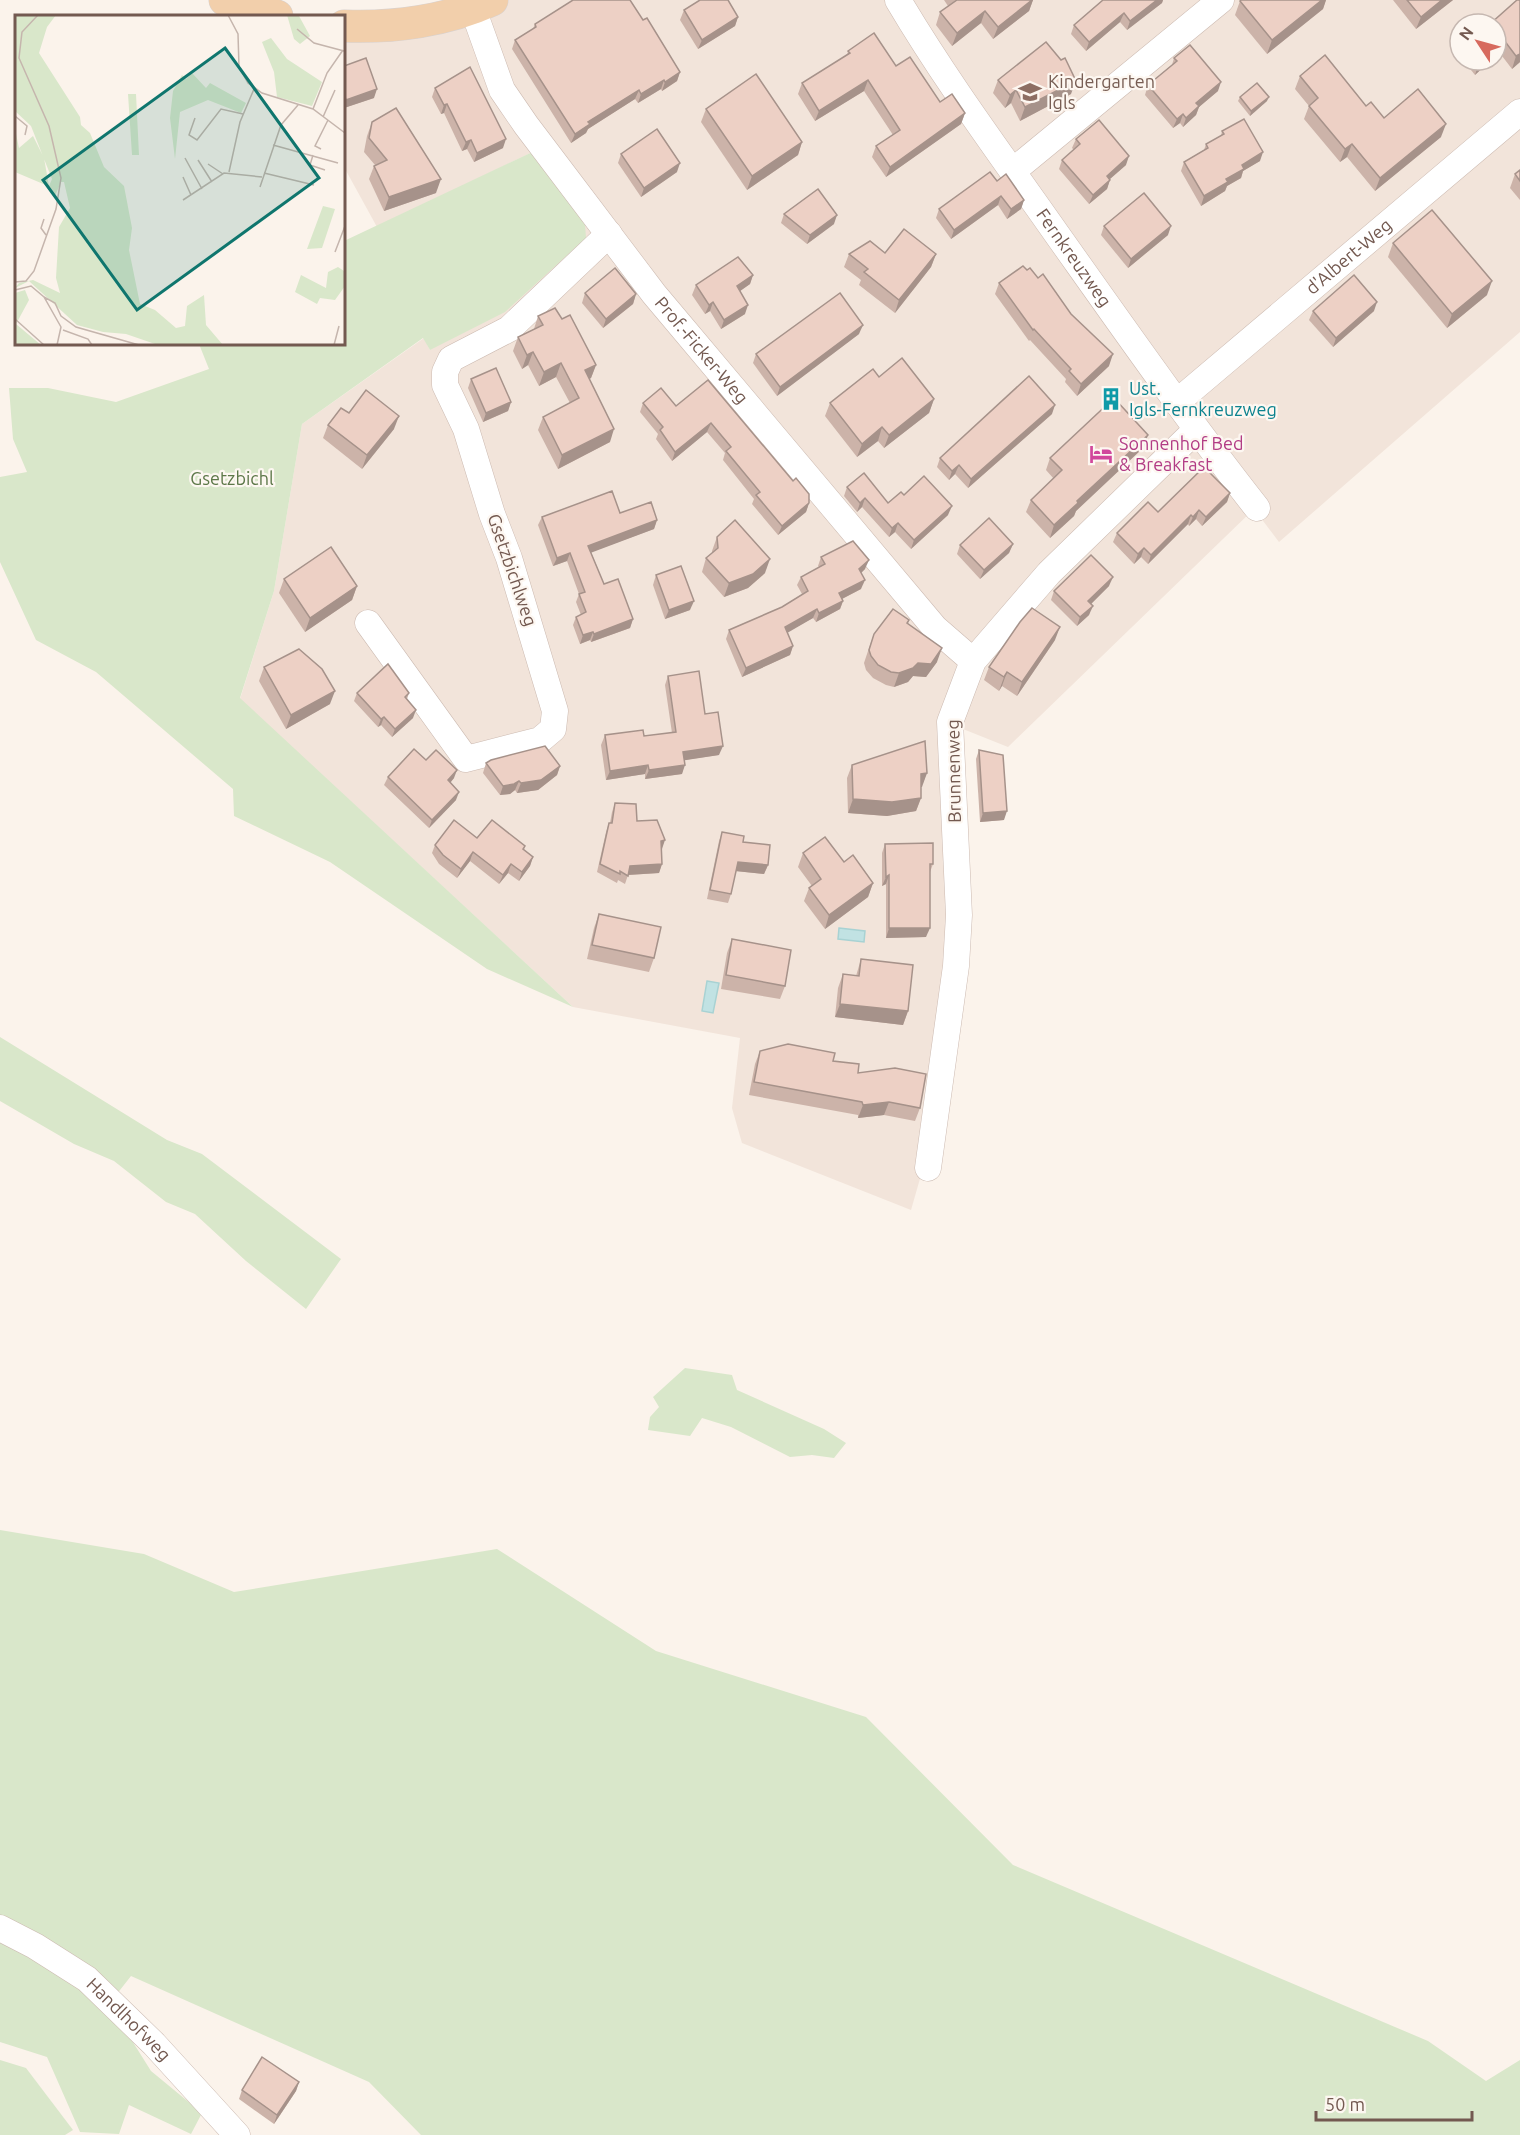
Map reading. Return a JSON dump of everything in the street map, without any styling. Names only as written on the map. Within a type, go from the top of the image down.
[{"type":"main road","points":[[225,0],[274,15]]},
{"type":"main road","points":[[345,26],[399,25],[483,4]]},
{"type":"street","name":"Fernkreuzweg","points":[[898,0],[926,45],[1013,171],[1196,430],[1257,508]]},
{"type":"street","points":[[1013,171],[1221,0]]},
{"type":"street","name":"Prof.-Ficker-Weg","points":[[483,4],[502,90],[526,125],[654,294],[935,628],[974,661]]},
{"type":"street","name":"d'Albert-Weg","points":[[1177,402],[1520,112]]},
{"type":"street","name":"Gsetzbichlweg","points":[[368,623],[466,759],[540,740],[553,729],[555,711],[534,634],[466,429],[445,385],[444,372],[451,359],[509,328],[609,234]]},
{"type":"street","name":"Brunnenweg","points":[[928,1168],[956,966],[959,915],[950,722],[974,661],[1049,573],[1196,430]]},
{"type":"street","name":"Handlhofweg","points":[[0,1928],[35,1946],[87,1979],[154,2044],[237,2135]]},
{"type":"shaded area","points":[[455,0],[1520,0],[1520,332],[1279,542],[1254,509],[1008,747],[948,723],[955,916],[923,1168],[911,1210],[742,1143],[732,1108],[740,1038],[573,1007],[240,699],[274,591],[302,424],[424,338],[430,350],[543,147],[377,227],[345,169],[345,33]]},
{"type":"green space","name":"Gsetzbichl","points":[[543,147],[584,210],[586,238],[505,312],[430,350],[423,338],[302,424],[274,591],[240,698],[573,1007],[487,969],[330,862],[234,816],[233,789],[96,672],[36,640],[0,562],[0,477],[27,472],[13,439],[9,388],[48,388],[116,402],[209,369],[199,345],[345,345],[345,241]]},
{"type":"green space","points":[[0,1037],[167,1140],[202,1154],[341,1259],[306,1309],[246,1261],[195,1214],[166,1202],[114,1161],[74,1144],[0,1101]]},
{"type":"green space","points":[[685,1368],[732,1375],[737,1390],[824,1429],[846,1443],[834,1458],[812,1455],[790,1457],[731,1427],[702,1418],[690,1436],[648,1430],[650,1417],[659,1407],[653,1397]]},
{"type":"green space","points":[[0,1530],[144,1554],[234,1592],[497,1549],[656,1651],[866,1717],[1013,1865],[1428,2041],[1486,2081],[1520,2060],[1520,2135],[421,2135],[369,2082],[131,1976],[109,2004],[151,2071],[202,2113],[191,2134],[129,2105],[119,2134],[80,2132],[47,2057],[0,2042]]},
{"type":"green space","points":[[0,2060],[26,2068],[73,2130],[65,2135],[0,2135]]},
{"type":"water","points":[[839,928],[865,931],[864,942],[838,939]]},
{"type":"water","points":[[707,981],[719,983],[713,1013],[702,1011]]},
{"type":"building","points":[[573,0],[630,0],[643,20],[647,18],[680,72],[641,94],[639,90],[588,122],[590,124],[575,134],[515,40],[536,27],[535,24]]},
{"type":"building","points":[[700,0],[728,0],[738,17],[702,40],[684,10]]},
{"type":"building","points":[[957,0],[1032,0],[998,27],[985,11],[957,33],[940,12]]},
{"type":"building","points":[[1103,0],[1157,0],[1130,21],[1124,13],[1089,42],[1074,25]]},
{"type":"building","points":[[1241,0],[1322,0],[1272,40]]},
{"type":"building","points":[[1407,0],[1442,0],[1421,17]]},
{"type":"building","points":[[1520,0],[1520,54],[1516,56],[1508,45],[1508,12],[1504,12]]},
{"type":"building","points":[[874,33],[896,66],[910,57],[940,102],[952,94],[965,113],[890,167],[876,146],[900,130],[868,80],[819,111],[802,83],[850,53],[848,51]]},
{"type":"building","points":[[1046,42],[1061,60],[1065,58],[1076,81],[1025,107],[1016,90],[1010,95],[998,80]]},
{"type":"building","points":[[1190,45],[1221,82],[1196,103],[1199,106],[1186,118],[1183,114],[1177,119],[1148,85],[1177,61],[1174,58]]},
{"type":"building","points":[[1325,55],[1366,106],[1371,102],[1384,118],[1418,89],[1446,124],[1380,178],[1352,144],[1345,149],[1309,106],[1318,98],[1300,76]]},
{"type":"building","points":[[366,58],[377,89],[346,100],[345,66]]},
{"type":"building","points":[[470,67],[506,139],[477,153],[471,140],[466,142],[447,104],[444,105],[435,88]]},
{"type":"building","points":[[756,74],[802,142],[752,176],[706,109]]},
{"type":"building","points":[[1257,83],[1269,97],[1251,111],[1240,97]]},
{"type":"building","points":[[396,108],[441,179],[389,197],[374,166],[387,160],[369,138],[372,122]]},
{"type":"building","points":[[1244,119],[1263,152],[1242,165],[1244,169],[1226,179],[1228,182],[1204,196],[1184,162],[1208,148],[1206,144],[1224,134],[1222,131]]},
{"type":"building","points":[[1099,120],[1129,156],[1107,176],[1110,180],[1093,195],[1062,160],[1080,144],[1076,139]]},
{"type":"building","points":[[657,129],[680,163],[644,188],[621,154]]},
{"type":"building","points":[[1520,170],[1520,181],[1515,174]]},
{"type":"building","points":[[990,172],[997,181],[1006,174],[1024,200],[1011,209],[1001,196],[954,230],[939,209]]},
{"type":"building","points":[[818,189],[837,215],[810,235],[784,214]]},
{"type":"building","points":[[1144,193],[1171,226],[1131,259],[1104,226]]},
{"type":"building","points":[[1432,210],[1492,281],[1452,314],[1393,243]]},
{"type":"building","points":[[904,229],[936,254],[899,300],[864,272],[868,269],[849,254],[870,241],[885,253]]},
{"type":"building","points":[[738,257],[753,275],[737,286],[748,305],[724,320],[713,302],[709,305],[696,285]]},
{"type":"building","points":[[1023,266],[1027,270],[1030,268],[1038,278],[1043,274],[1071,314],[1113,354],[1081,384],[1069,371],[1071,369],[1033,330],[999,283]]},
{"type":"building","points":[[615,268],[636,294],[606,319],[585,293]]},
{"type":"building","points":[[1354,275],[1377,302],[1336,338],[1313,311]]},
{"type":"building","points":[[840,293],[863,325],[780,387],[756,354]]},
{"type":"building","points":[[555,308],[562,319],[570,315],[596,365],[585,370],[614,429],[562,455],[543,417],[579,398],[561,363],[544,372],[533,352],[527,355],[518,337],[543,325],[538,316]]},
{"type":"building","points":[[902,358],[934,399],[889,435],[882,427],[862,444],[830,403],[873,369],[879,377]]},
{"type":"building","points":[[496,368],[511,402],[486,413],[471,379]]},
{"type":"building","points":[[1029,376],[1055,405],[971,479],[959,465],[952,471],[940,458]]},
{"type":"building","points":[[708,380],[793,481],[796,478],[809,494],[809,503],[782,526],[756,495],[760,492],[726,451],[731,447],[711,423],[675,452],[660,430],[663,427],[643,403],[661,388],[676,406]]},
{"type":"building","points":[[366,390],[399,416],[367,455],[328,425],[341,408],[349,413]]},
{"type":"building","points":[[1114,398],[1148,435],[1054,525],[1031,500],[1062,470],[1050,458]]},
{"type":"building","points":[[1204,467],[1230,493],[1206,517],[1199,510],[1193,517],[1191,515],[1151,555],[1144,548],[1138,554],[1117,533],[1148,502],[1158,512]]},
{"type":"building","points":[[864,473],[888,503],[901,492],[904,495],[924,476],[952,506],[914,540],[898,523],[892,528],[865,498],[860,503],[847,487]]},
{"type":"building","points":[[612,491],[620,513],[651,502],[657,520],[588,546],[604,584],[618,579],[633,619],[594,634],[593,632],[583,635],[576,617],[586,612],[579,594],[585,592],[570,553],[557,558],[542,517]]},
{"type":"building","points":[[989,518],[1013,544],[984,570],[960,545]]},
{"type":"building","points":[[735,520],[770,559],[753,574],[729,583],[706,558],[718,548],[717,537]]},
{"type":"building","points":[[853,541],[869,560],[859,569],[865,580],[839,593],[843,601],[819,613],[817,609],[785,627],[793,646],[746,668],[729,630],[782,607],[808,591],[801,577],[825,564],[821,557]]},
{"type":"building","points":[[331,547],[357,586],[310,618],[284,579]]},
{"type":"building","points":[[1091,555],[1113,577],[1088,601],[1093,606],[1080,617],[1054,591]]},
{"type":"building","points":[[681,566],[694,601],[669,610],[656,575]]},
{"type":"building","points":[[1032,608],[1060,627],[1022,682],[1007,672],[1004,677],[989,667]]},
{"type":"building","points":[[893,609],[909,620],[907,623],[942,648],[931,664],[918,663],[913,668],[899,673],[891,672],[878,665],[871,656],[869,650],[874,634]]},
{"type":"building","points":[[299,649],[322,669],[335,691],[291,715],[264,667]]},
{"type":"building","points":[[388,664],[409,693],[405,697],[416,710],[395,729],[384,717],[381,719],[357,693]]},
{"type":"building","points":[[699,671],[705,714],[718,712],[723,746],[683,752],[685,765],[649,770],[648,765],[610,771],[605,735],[643,730],[644,736],[676,732],[668,676]]},
{"type":"building","points":[[925,741],[927,773],[921,774],[921,798],[892,802],[853,799],[852,765]]},
{"type":"building","points":[[545,746],[560,766],[541,780],[521,783],[519,781],[503,786],[486,763],[491,760]]},
{"type":"building","points":[[414,749],[426,760],[436,750],[457,770],[448,780],[459,792],[432,820],[388,777]]},
{"type":"building","points":[[979,750],[1003,755],[1007,811],[983,813]]},
{"type":"building","points":[[615,803],[636,804],[637,821],[657,820],[665,840],[661,841],[662,864],[630,866],[628,876],[600,864],[609,823],[612,823]]},
{"type":"building","points":[[454,820],[477,838],[492,820],[525,846],[523,849],[533,857],[522,872],[511,864],[503,875],[473,852],[461,869],[443,855],[435,845]]},
{"type":"building","points":[[722,832],[744,836],[743,842],[770,845],[768,865],[738,862],[731,894],[710,890]]},
{"type":"building","points":[[825,837],[844,862],[853,855],[873,883],[829,915],[809,888],[821,879],[803,853]]},
{"type":"building","points":[[933,843],[933,864],[930,864],[930,928],[889,928],[889,875],[886,877],[885,844]]},
{"type":"building","points":[[599,914],[661,927],[654,958],[592,945]]},
{"type":"building","points":[[732,939],[791,950],[785,986],[726,975]]},
{"type":"building","points":[[861,959],[913,965],[908,1011],[840,1004],[843,974],[859,976]]},
{"type":"building","points":[[788,1044],[835,1053],[833,1061],[859,1064],[858,1073],[895,1068],[926,1074],[920,1108],[889,1102],[863,1105],[862,1102],[754,1082],[760,1051]]},
{"type":"building","points":[[262,2057],[299,2082],[277,2115],[242,2090]]},
{"type":"place","name":"Kindergarten Igls","points":[[1030,92]]},
{"type":"place","name":"Ust. Igls-Fernkreuzweg","points":[[1111,399]]},
{"type":"place","name":"Sonnenhof Bed & Breakfast","points":[[1101,454]]}]
